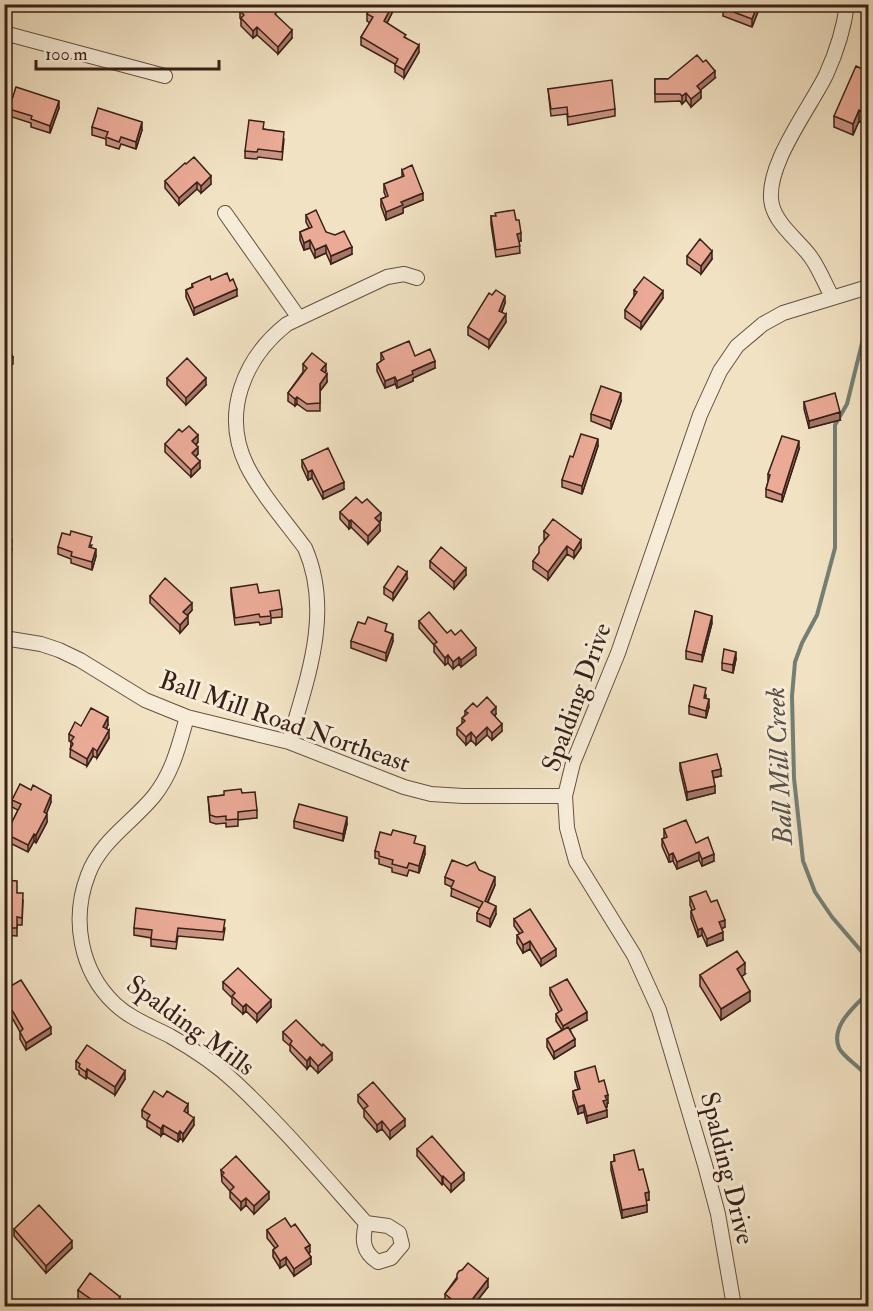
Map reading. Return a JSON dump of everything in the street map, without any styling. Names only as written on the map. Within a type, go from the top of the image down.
[{"type":"street","points":[[832,297],[812,258],[777,217],[771,195],[772,183],[787,141],[826,74],[837,46],[847,4]]},
{"type":"street","points":[[4,33],[165,76]]},
{"type":"street","points":[[225,213],[299,318]]},
{"type":"street","points":[[289,742],[315,648],[318,612],[315,582],[305,548],[246,465],[238,442],[236,416],[240,387],[253,360],[274,334],[299,318],[387,277],[404,274],[417,278]]},
{"type":"street","name":"Spalding Drive","points":[[734,1306],[718,1214],[659,1010],[634,955],[576,861],[567,828],[565,796],[573,763],[618,653],[700,415],[720,371],[737,346],[763,324],[783,313],[868,287]]},
{"type":"street","name":"Ball Mill Road Northeast","points":[[4,638],[41,644],[59,650],[80,660],[145,700],[186,717],[289,742],[404,787],[431,794],[463,796],[565,796]]},
{"type":"street","name":"Spalding Mills","points":[[186,717],[176,757],[165,782],[106,844],[88,873],[81,895],[79,915],[84,956],[97,982],[115,1004],[135,1019],[194,1051],[234,1082],[262,1108],[366,1223]]},
{"type":"building","points":[[242,4],[268,4],[292,30],[278,47],[257,27],[253,31],[241,18],[244,15],[240,11],[244,6]]},
{"type":"building","points":[[372,4],[393,4],[384,21],[406,35],[404,37],[419,45],[404,70],[395,65],[398,59],[361,37],[373,17],[367,14]]},
{"type":"building","points":[[725,4],[758,4],[752,19],[723,8]]},
{"type":"building","points":[[697,55],[703,62],[706,60],[715,71],[697,86],[701,91],[691,99],[686,93],[682,96],[680,94],[655,94],[655,79],[668,79]]},
{"type":"building","points":[[856,66],[868,72],[868,114],[859,110],[853,124],[834,116]]},
{"type":"building","points":[[612,80],[615,109],[568,117],[567,107],[551,109],[548,89]]},
{"type":"building","points":[[16,87],[59,101],[50,126],[31,119],[32,116],[9,109]]},
{"type":"building","points":[[98,108],[142,122],[136,142],[121,137],[119,142],[106,137],[108,132],[92,127]]},
{"type":"building","points":[[249,120],[264,122],[263,129],[284,132],[282,152],[258,149],[257,152],[245,151]]},
{"type":"building","points":[[194,157],[211,176],[201,186],[197,182],[179,198],[165,181]]},
{"type":"building","points":[[412,165],[423,193],[401,202],[403,205],[386,212],[381,199],[388,196],[384,184],[404,176],[402,170]]},
{"type":"building","points":[[316,210],[326,232],[335,235],[344,231],[352,247],[331,256],[326,245],[315,250],[310,240],[304,243],[300,232],[312,227],[306,215]]},
{"type":"building","points":[[514,210],[516,220],[519,220],[521,233],[517,234],[520,246],[496,250],[491,216],[496,216],[495,213]]},
{"type":"building","points":[[700,239],[712,251],[701,266],[687,256]]},
{"type":"building","points":[[227,273],[230,281],[233,279],[237,289],[194,308],[186,290],[193,287],[192,284],[210,276],[211,280]]},
{"type":"building","points":[[644,277],[663,291],[641,322],[625,310],[637,292],[634,290]]},
{"type":"building","points":[[496,290],[505,296],[499,311],[506,314],[489,340],[468,327],[489,293],[492,295]]},
{"type":"building","points":[[4,334],[11,344],[7,346],[13,357],[4,362]]},
{"type":"building","points":[[409,341],[415,356],[430,349],[435,361],[412,371],[413,374],[397,381],[395,377],[385,381],[377,364],[384,359],[381,353]]},
{"type":"building","points":[[312,353],[326,364],[321,370],[327,374],[320,384],[320,403],[307,404],[288,393],[307,368],[303,364]]},
{"type":"building","points":[[187,358],[206,378],[186,398],[167,378]]},
{"type":"building","points":[[601,386],[621,393],[611,421],[591,414]]},
{"type":"building","points":[[835,393],[840,412],[809,421],[804,402]]},
{"type":"building","points":[[4,419],[11,437],[4,440]]},
{"type":"building","points":[[189,426],[198,435],[192,441],[198,447],[192,453],[200,461],[191,470],[165,444],[179,429],[182,432]]},
{"type":"building","points":[[581,434],[598,439],[582,486],[562,480]]},
{"type":"building","points":[[782,436],[799,441],[782,495],[766,489],[770,475],[768,474]]},
{"type":"building","points":[[328,448],[344,482],[323,492],[312,470],[308,472],[302,460]]},
{"type":"building","points":[[356,497],[362,503],[367,499],[381,513],[375,518],[380,523],[368,536],[340,512]]},
{"type":"building","points":[[553,519],[581,540],[574,551],[567,546],[548,572],[533,561],[539,553],[539,547],[549,535],[544,531]]},
{"type":"building","points":[[71,531],[92,537],[89,547],[96,549],[92,562],[71,556],[72,552],[58,547],[62,533],[70,535]]},
{"type":"building","points":[[4,539],[12,540],[10,559],[4,559]]},
{"type":"building","points":[[441,547],[466,568],[454,582],[430,561]]},
{"type":"building","points":[[398,566],[407,572],[393,593],[384,587]]},
{"type":"building","points":[[165,578],[192,603],[183,612],[188,616],[180,625],[150,596]]},
{"type":"building","points":[[257,584],[259,593],[279,590],[282,609],[270,611],[271,616],[260,617],[259,614],[235,618],[231,588]]},
{"type":"building","points":[[695,611],[712,616],[702,655],[686,651]]},
{"type":"building","points":[[429,612],[447,633],[451,630],[455,635],[461,630],[476,648],[461,660],[459,657],[453,662],[448,655],[445,658],[434,644],[437,642],[419,621]]},
{"type":"building","points":[[368,617],[387,624],[385,631],[393,634],[386,653],[351,641],[358,622],[365,624]]},
{"type":"building","points":[[724,649],[736,652],[733,665],[722,663]]},
{"type":"building","points":[[694,685],[706,688],[704,698],[709,699],[706,711],[689,706]]},
{"type":"building","points":[[487,697],[496,707],[491,712],[502,724],[492,733],[487,727],[476,738],[471,732],[466,737],[457,728],[465,721],[462,718],[468,713],[465,711],[473,703],[477,707]]},
{"type":"building","points":[[91,708],[108,717],[103,727],[109,730],[97,751],[93,748],[87,759],[70,749],[74,737],[69,734],[75,722],[81,726]]},
{"type":"building","points":[[717,754],[721,769],[712,771],[715,786],[687,792],[680,763]]},
{"type":"building","points":[[20,784],[31,790],[33,785],[51,795],[44,812],[47,814],[28,845],[4,833],[8,820],[12,822],[21,804],[12,800]]},
{"type":"building","points":[[241,789],[242,793],[255,792],[257,810],[238,812],[238,819],[226,820],[226,816],[210,815],[208,797],[224,795],[224,791]]},
{"type":"building","points":[[299,804],[347,817],[343,834],[294,821]]},
{"type":"building","points":[[686,820],[696,843],[708,837],[714,854],[702,859],[699,852],[677,862],[673,853],[669,855],[662,839],[667,837],[664,829]]},
{"type":"building","points":[[393,830],[416,836],[414,843],[425,846],[419,866],[409,863],[407,868],[392,864],[393,860],[379,856],[379,852],[375,851],[380,832],[391,835]]},
{"type":"building","points":[[452,860],[467,866],[475,862],[479,870],[495,877],[485,901],[496,906],[490,919],[477,913],[483,902],[451,888],[454,881],[445,877]]},
{"type":"building","points":[[4,880],[17,881],[17,893],[23,893],[22,918],[17,917],[17,928],[4,928]]},
{"type":"building","points":[[706,891],[711,902],[717,900],[725,920],[719,922],[723,932],[707,939],[702,928],[698,930],[691,911],[695,909],[690,897]]},
{"type":"building","points":[[136,908],[225,920],[223,932],[178,928],[176,942],[151,939],[152,930],[134,928]]},
{"type":"building","points":[[530,909],[556,949],[541,959],[530,941],[523,945],[517,935],[523,932],[514,919]]},
{"type":"building","points":[[737,951],[745,963],[737,969],[750,991],[721,1009],[700,975]]},
{"type":"building","points":[[238,968],[271,1000],[257,1014],[246,1004],[243,1007],[232,996],[235,993],[223,982]]},
{"type":"building","points":[[567,979],[587,1012],[563,1026],[556,1014],[562,1010],[550,988]]},
{"type":"building","points":[[21,980],[51,1027],[26,1043],[20,1032],[23,1029],[4,993],[4,990]]},
{"type":"building","points":[[296,1020],[332,1053],[318,1066],[310,1057],[307,1061],[290,1044],[292,1041],[283,1032]]},
{"type":"building","points":[[568,1027],[575,1039],[554,1052],[547,1039]]},
{"type":"building","points":[[87,1045],[125,1071],[115,1087],[87,1069],[86,1072],[79,1067],[80,1064],[76,1061]]},
{"type":"building","points":[[595,1066],[599,1082],[604,1080],[608,1095],[605,1096],[607,1100],[603,1101],[607,1110],[587,1116],[584,1105],[578,1107],[573,1091],[580,1089],[575,1072]]},
{"type":"building","points":[[373,1082],[405,1119],[390,1131],[382,1121],[377,1125],[364,1109],[368,1106],[358,1095]]},
{"type":"building","points":[[154,1091],[163,1097],[167,1091],[188,1104],[184,1111],[194,1118],[183,1134],[180,1131],[178,1134],[163,1125],[161,1129],[147,1120],[150,1115],[142,1110]]},
{"type":"building","points":[[432,1136],[464,1173],[451,1184],[417,1149]]},
{"type":"building","points":[[634,1150],[639,1170],[643,1169],[649,1192],[645,1193],[647,1205],[622,1210],[611,1162],[615,1161],[614,1155]]},
{"type":"building","points":[[236,1156],[269,1192],[254,1206],[246,1198],[241,1202],[230,1191],[234,1187],[222,1175],[224,1173],[221,1170]]},
{"type":"building","points":[[39,1205],[72,1241],[46,1266],[14,1229]]},
{"type":"building","points":[[285,1218],[291,1227],[295,1224],[310,1245],[305,1248],[311,1257],[294,1269],[286,1257],[280,1261],[273,1250],[278,1246],[267,1230]]},
{"type":"building","points":[[468,1263],[488,1279],[467,1306],[460,1306],[445,1294],[457,1279],[459,1271]]},
{"type":"building","points":[[90,1273],[120,1297],[114,1306],[101,1306],[78,1290]]},
{"type":"waterway","name":"Ball Mill Creek","points":[[868,238],[867,323],[847,404],[835,425],[835,548],[817,615],[795,662],[792,696],[794,778],[803,861],[815,892],[832,917],[868,959]]},
{"type":"waterway","name":"Ball Mill Creek","points":[[868,993],[845,1017],[837,1040],[841,1052],[868,1078]]}]
